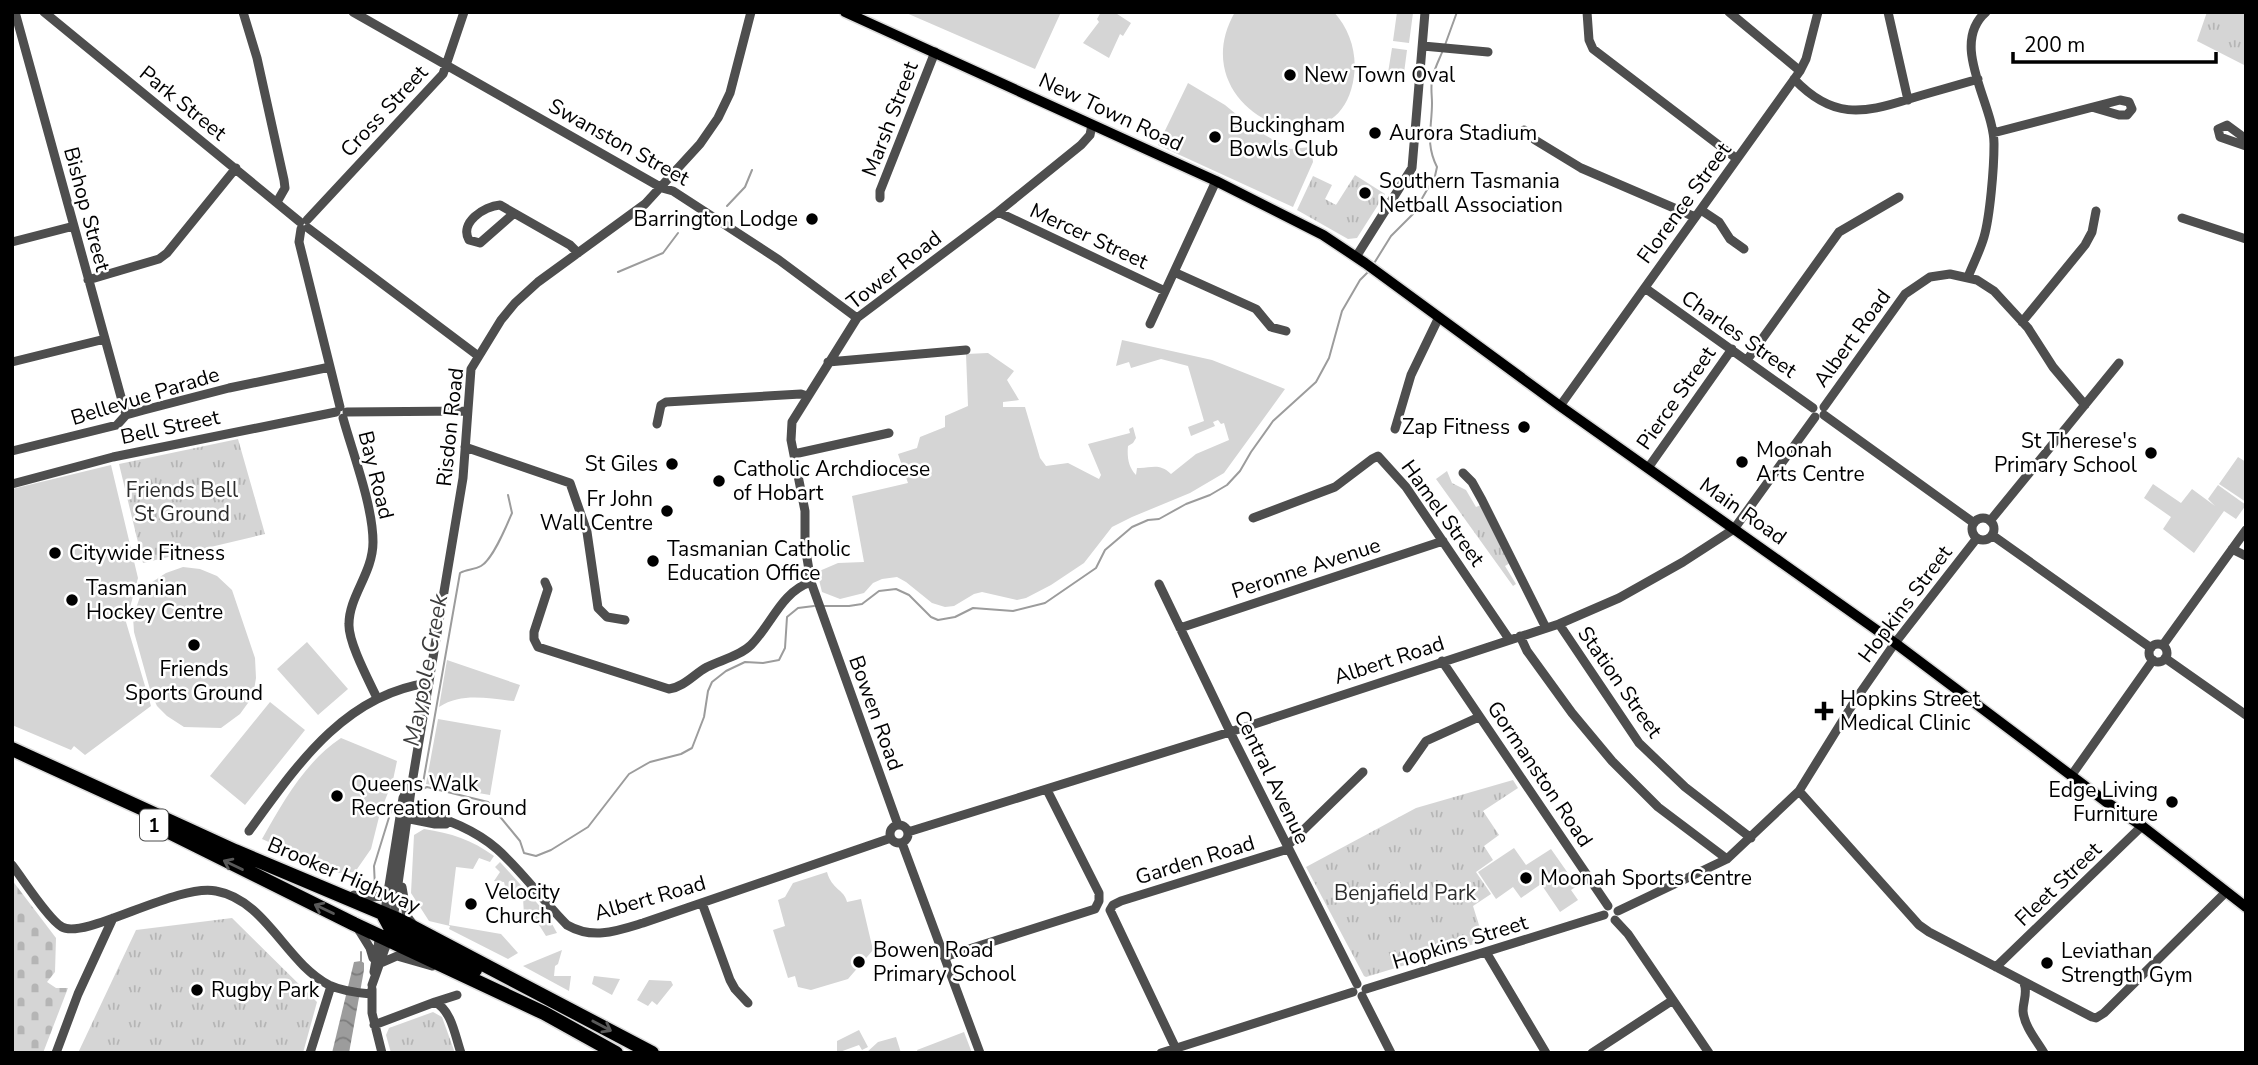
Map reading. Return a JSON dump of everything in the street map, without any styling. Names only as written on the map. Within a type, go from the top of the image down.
[{"type":"highway","name":"Brooker Highway","points":[[12,749],[331,891],[387,925],[450,969],[544,1013],[616,1053]]},
{"type":"highway","name":"Brooker Highway","points":[[12,759],[162,828],[354,923],[415,928],[652,1053]]},
{"type":"highway","name":"Brooker Highway","points":[[387,925],[508,986],[544,1013]]},
{"type":"main road","name":"New Town Road","points":[[845,12],[1216,181],[1290,217],[1361,260]]},
{"type":"main road","name":"Main Road","points":[[1361,260],[1560,406],[1895,643],[2140,828],[2224,894],[2246,916]]},
{"type":"main road","name":"Main Road","points":[[2224,894],[2246,907]]},
{"type":"street","name":"Bishop Street","points":[[15,12],[126,415]]},
{"type":"street","name":"Park Street","points":[[44,12],[304,225],[477,355]]},
{"type":"street","points":[[243,12],[257,58],[284,180],[285,188],[277,202]]},
{"type":"street","name":"Swanston Street","points":[[353,12],[662,188],[673,191],[779,260],[857,318]]},
{"type":"street","name":"Cross Street","points":[[304,225],[443,74],[464,12]]},
{"type":"street","name":"Risdon Road","points":[[387,925],[387,895],[412,783],[460,501],[471,369],[477,355],[515,303],[538,282],[645,204],[700,144],[718,118],[730,93],[751,12]]},
{"type":"street","points":[[1361,260],[1412,168],[1426,12]]},
{"type":"street","points":[[1587,12],[1589,40],[1593,49],[1737,159]]},
{"type":"street","points":[[1729,12],[1797,75],[1818,100],[1846,109],[1871,110],[1978,79]]},
{"type":"street","name":"Florence Street","points":[[1560,406],[1797,75],[1806,59],[1818,12]]},
{"type":"street","points":[[1888,12],[1908,100]]},
{"type":"street","points":[[1986,12],[1975,25],[1971,37],[1971,52],[1993,132],[1994,148],[1986,231],[1968,277],[1988,286],[2022,322],[2053,368],[2085,405]]},
{"type":"street","points":[[1423,46],[1488,51]]},
{"type":"street","name":"Marsh Street","points":[[880,198],[880,191],[935,52]]},
{"type":"street","points":[[1993,132],[2095,108]]},
{"type":"street","name":"Tower Road","points":[[820,607],[811,582],[805,546],[805,511],[793,454],[790,430],[792,422],[857,318],[1082,145],[1090,135],[1092,125]]},
{"type":"street","points":[[2246,139],[2227,125],[2218,129],[2220,137],[2246,146]]},
{"type":"street","points":[[1524,130],[1535,140],[1581,168],[1719,222],[1730,239],[1744,249]]},
{"type":"street","points":[[88,280],[159,259],[167,253],[236,168]]},
{"type":"street","points":[[1150,324],[1216,181]]},
{"type":"street","points":[[1747,360],[1839,232],[1899,197]]},
{"type":"street","points":[[513,214],[480,243],[469,240],[466,228],[471,221],[488,208],[500,205],[570,244],[578,253]]},
{"type":"street","points":[[2022,322],[2085,245],[2092,232],[2096,211]]},
{"type":"street","name":"Mercer Street","points":[[998,212],[1165,291]]},
{"type":"street","points":[[2182,218],[2246,239]]},
{"type":"street","name":"Bay Road","points":[[304,225],[299,242],[371,519],[373,539],[370,567],[352,609],[349,623],[350,635],[377,698]]},
{"type":"street","points":[[12,242],[74,226]]},
{"type":"street","name":"Mercer Street","points":[[1174,272],[1256,309],[1271,327],[1286,331]]},
{"type":"street","name":"Albert Road","points":[[908,832],[1230,732],[1559,624],[1626,594],[1734,529],[1910,289],[1936,276],[1950,274],[1968,277]]},
{"type":"street","name":"Charles Street","points":[[1645,288],[1974,523]]},
{"type":"street","points":[[1395,429],[1411,375],[1439,317]]},
{"type":"street","points":[[12,362],[105,339]]},
{"type":"street","name":"Pierce Street","points":[[1648,468],[1732,349]]},
{"type":"street","points":[[829,359],[966,350]]},
{"type":"street","points":[[1990,521],[2119,363]]},
{"type":"street","name":"Bellevue Parade","points":[[12,452],[117,425],[126,415],[330,366]]},
{"type":"street","points":[[657,424],[661,405],[666,402],[802,394],[807,396]]},
{"type":"street","name":"Bell Street","points":[[12,484],[113,457],[342,412],[467,411]]},
{"type":"street","points":[[793,454],[889,433]]},
{"type":"street","points":[[465,447],[570,483],[587,532],[598,608],[607,617],[625,620]]},
{"type":"street","name":"Hamel Street","points":[[1253,518],[1335,487],[1378,456],[1406,488],[1509,639]]},
{"type":"street","name":"Station Street","points":[[1463,473],[1472,482],[1482,500],[1546,628]]},
{"type":"street","points":[[1980,519],[1990,521],[1994,529],[1987,539],[1978,538],[1973,533],[1974,523],[1980,519]]},
{"type":"street","points":[[2163,645],[2246,530]]},
{"type":"street","points":[[1992,535],[2151,648]]},
{"type":"street","name":"Hopkins Street","points":[[1617,915],[1727,859],[1799,791],[1856,699],[1895,643],[1978,538]]},
{"type":"street","name":"Peronne Avenue","points":[[1180,628],[1443,541]]},
{"type":"street","points":[[2232,549],[2246,556]]},
{"type":"street","points":[[545,582],[548,589],[534,632],[538,647],[669,688],[680,686],[708,667],[749,647],[780,605],[806,583],[811,582]]},
{"type":"street","name":"Central Avenue","points":[[1159,584],[1391,1053]]},
{"type":"street","name":"Bowen Road","points":[[820,607],[898,825]]},
{"type":"street","name":"Station Street","points":[[1559,624],[1639,743],[1685,787],[1751,838]]},
{"type":"street","points":[[1520,636],[1527,651],[1572,713],[1612,761],[1658,807],[1727,859]]},
{"type":"street","points":[[2153,660],[2149,653],[2151,648],[2158,644],[2163,645]]},
{"type":"street","points":[[2153,660],[2161,661],[2165,658],[2167,653],[2163,645]]},
{"type":"street","points":[[2165,658],[2246,715]]},
{"type":"street","points":[[2071,776],[2153,660]]},
{"type":"street","name":"Gormanston Road","points":[[1442,661],[1606,911]]},
{"type":"street","points":[[249,831],[288,777],[344,718],[377,698],[429,683]]},
{"type":"street","points":[[1407,768],[1426,741],[1479,716]]},
{"type":"street","name":"Garden Road","points":[[1177,1051],[1111,917],[1113,905],[1288,848],[1363,772]]},
{"type":"street","points":[[944,957],[1095,909],[1099,901],[1098,893],[1047,790]]},
{"type":"street","points":[[1799,791],[1919,925],[2024,983],[2096,1018],[2224,894]]},
{"type":"street","name":"Risdon Road","points":[[382,1053],[374,1025],[369,990],[400,878],[405,814]]},
{"type":"street","name":"Albert Road","points":[[405,814],[451,824],[497,849],[567,925],[590,934],[606,933],[891,838]]},
{"type":"street","points":[[898,825],[908,832],[908,837],[902,843],[894,842],[891,838],[891,830],[898,825]]},
{"type":"street","name":"Fleet Street","points":[[1996,967],[2140,828]]},
{"type":"street","points":[[902,843],[980,1053]]},
{"type":"street","points":[[12,864],[53,919],[63,927],[78,929],[185,892],[206,890],[226,893],[254,912],[310,970],[331,986],[345,990],[369,990]]},
{"type":"street","points":[[400,878],[407,916],[415,928]]},
{"type":"street","points":[[331,891],[365,898],[387,895]]},
{"type":"street","points":[[702,902],[730,980],[748,1003]]},
{"type":"street","points":[[1617,915],[1608,920],[1606,911],[1614,906],[1628,934],[1709,1053]]},
{"type":"street","name":"Hopkins Street","points":[[1161,1053],[1177,1051],[1606,911]]},
{"type":"street","points":[[56,1053],[78,994],[113,918]]},
{"type":"street","points":[[354,923],[378,963],[397,956],[450,969]]},
{"type":"street","points":[[1486,952],[1546,1053]]},
{"type":"street","points":[[2024,983],[2027,993],[2025,1019],[2045,1053]]},
{"type":"street","points":[[310,1053],[331,986]]},
{"type":"street","points":[[374,1025],[457,995]]},
{"type":"street","points":[[1592,1053],[1673,1000]]},
{"type":"street","points":[[435,1003],[444,1007],[461,1053]]},
{"type":"green space","points":[[904,12],[1061,12],[1035,69]]},
{"type":"green space","points":[[1101,12],[1114,12],[1131,23],[1123,36],[1120,34],[1109,58],[1083,43],[1099,22],[1097,19]]},
{"type":"green space","name":"New Town Oval","points":[[1235,12],[1334,12],[1348,34],[1354,59],[1354,76],[1343,108],[1321,125],[1295,128],[1268,121],[1244,104],[1228,79],[1223,48]]},
{"type":"green space","points":[[1397,12],[1413,13],[1409,43],[1393,41]]},
{"type":"green space","points":[[2207,12],[2246,12],[2246,66],[2197,41]]},
{"type":"green space","points":[[1392,48],[1407,50],[1403,81],[1387,79]]},
{"type":"green space","name":"Buckingham Bowls Club","points":[[1188,83],[1225,105],[1254,129],[1290,149],[1311,147],[1313,162],[1293,207],[1158,145]]},
{"type":"green space","name":"Southern Tasmania Netball Association","points":[[1355,175],[1385,194],[1357,238],[1348,239],[1297,210],[1313,176],[1332,185],[1325,199],[1336,205]]},
{"type":"green space","points":[[1122,340],[1212,360],[1285,389],[1224,473],[1190,493],[1112,527],[1084,563],[1026,598],[1017,600],[982,592],[954,606],[945,607],[932,603],[897,577],[882,579],[873,583],[864,593],[840,599],[822,592],[817,572],[838,563],[864,562],[852,496],[908,483],[898,454],[917,448],[920,437],[945,427],[945,416],[968,406],[966,354],[988,353],[1014,371],[1007,380],[1019,400],[1003,402],[1003,407],[1025,407],[1040,458],[1046,466],[1068,463],[1099,479],[1101,475],[1088,444],[1130,433],[1129,429],[1133,427],[1136,438],[1128,446],[1128,454],[1136,475],[1137,468],[1154,467],[1162,468],[1171,474],[1196,454],[1229,440],[1224,423],[1221,424],[1218,420],[1213,422],[1215,426],[1191,436],[1188,427],[1204,421],[1188,366],[1161,359],[1131,368],[1129,362],[1116,366]]},
{"type":"green space","name":"Friends Bell St Ground","points":[[238,439],[265,534],[143,563],[119,464]]},
{"type":"green space","points":[[2238,457],[2246,462],[2246,502],[2219,484]]},
{"type":"green space","name":"Tasmanian Hockey Centre","points":[[111,465],[138,578],[126,622],[151,706],[85,755],[74,746],[71,750],[12,725],[12,489]]},
{"type":"green space","points":[[1447,471],[1452,483],[1466,490],[1476,507],[1481,505],[1510,563],[1505,566],[1516,584],[1513,586],[1436,479]]},
{"type":"green space","points":[[2153,484],[2181,503],[2192,489],[2215,506],[2208,499],[2218,485],[2246,505],[2236,519],[2224,511],[2194,553],[2163,529],[2171,517],[2144,498]]},
{"type":"green space","name":"Friends Sports Ground","points":[[183,567],[200,569],[217,576],[232,590],[255,658],[253,696],[240,714],[221,728],[184,727],[157,706],[134,632],[133,617],[143,588],[166,573]]},
{"type":"green space","points":[[307,642],[348,689],[318,715],[277,669]]},
{"type":"green space","points":[[447,660],[520,685],[514,701],[466,698],[439,707]]},
{"type":"green space","points":[[270,702],[305,730],[245,805],[210,776]]},
{"type":"green space","points":[[438,719],[501,730],[490,795],[426,784]]},
{"type":"green space","name":"Queens Walk Recreation Ground","points":[[341,738],[397,761],[371,849],[355,872],[339,873],[262,839],[306,771]]},
{"type":"green space","name":"Benjafield Park","points":[[1513,780],[1518,788],[1483,811],[1499,835],[1484,846],[1493,860],[1476,872],[1491,894],[1473,906],[1484,941],[1364,976],[1306,867],[1416,808]]},
{"type":"green space","points":[[424,829],[461,838],[494,856],[490,862],[479,858],[473,869],[456,867],[449,925],[501,934],[518,953],[508,959],[449,929],[450,926],[429,921],[411,893],[414,835]]},
{"type":"green space","name":"Moonah Sports Centre","points":[[1514,848],[1526,865],[1551,849],[1577,886],[1571,890],[1578,900],[1560,912],[1541,884],[1521,898],[1513,887],[1496,899],[1478,872]]},
{"type":"green space","points":[[500,862],[546,913],[557,933],[546,936],[534,917],[524,915],[523,898],[500,895],[499,892],[505,886],[504,882],[494,881],[500,872],[495,867]]},
{"type":"green space","points":[[827,872],[847,902],[861,899],[873,950],[848,979],[811,990],[798,987],[795,976],[788,978],[773,930],[785,926],[778,900],[785,897],[793,883]]},
{"type":"green space","points":[[12,880],[56,938],[55,972],[47,982],[56,988],[68,988],[43,1053],[12,1053]]},
{"type":"green space","points":[[232,918],[317,1002],[303,1053],[78,1053],[136,930]]},
{"type":"green space","points":[[562,950],[554,976],[571,976],[569,991],[523,966]]},
{"type":"green space","points":[[594,976],[620,979],[612,995],[592,984]]},
{"type":"green space","points":[[649,980],[671,981],[673,985],[657,1005],[652,1001],[648,1006],[637,1000]]},
{"type":"green space","points":[[433,1012],[442,1017],[455,1053],[391,1053],[386,1035],[389,1028]]},
{"type":"green space","points":[[859,1030],[868,1047],[862,1050],[859,1045],[837,1053],[837,1041]]},
{"type":"green space","points":[[964,1032],[972,1053],[918,1053],[917,1050]]},
{"type":"green space","points":[[896,1037],[901,1053],[866,1053],[878,1042]]},
{"type":"water","points":[[354,962],[364,963],[364,970],[349,1053],[332,1053]]},
{"type":"waterway","points":[[1445,45],[1457,12]]},
{"type":"waterway","points":[[1373,265],[1391,236],[1413,214],[1435,176],[1437,167],[1430,143],[1432,83],[1443,50]]},
{"type":"waterway","name":"Maypole Creek","points":[[727,206],[745,187],[752,170]]},
{"type":"waterway","name":"Maypole Creek","points":[[618,272],[663,253],[678,233]]},
{"type":"waterway","points":[[823,606],[862,604],[879,591],[896,589],[909,595],[931,617],[938,620],[955,617],[973,608],[1013,611],[1045,603],[1096,568],[1105,550],[1132,527],[1148,520],[1159,519],[1227,485],[1240,471],[1273,421],[1316,382],[1329,358],[1342,311],[1360,280],[1368,272]]},
{"type":"waterway","name":"Maypole Creek","points":[[419,790],[423,783],[460,573],[481,566],[495,550],[512,513],[508,495]]},
{"type":"waterway","points":[[418,791],[427,787],[488,802],[520,841],[524,853],[536,856],[551,850],[588,827],[629,774],[650,762],[681,754],[692,748],[704,717],[712,682],[726,671],[745,662],[779,660],[785,648],[787,617],[798,608],[814,606]]},
{"type":"waterway","points":[[375,887],[374,866],[391,811]]},
{"type":"waterway","points":[[361,952],[361,961]]},
{"type":"place","name":"New Town Oval","points":[[1290,75]]},
{"type":"place","name":"Aurora Stadium","points":[[1375,133]]},
{"type":"place","name":"Buckingham Bowls Club","points":[[1215,137]]},
{"type":"place","name":"Southern Tasmania Netball Association","points":[[1365,193]]},
{"type":"place","name":"Barrington Lodge","points":[[812,219]]},
{"type":"place","name":"Zap Fitness","points":[[1524,427]]},
{"type":"place","name":"St Therese's Primary School","points":[[2151,453]]},
{"type":"place","name":"Moonah Arts Centre","points":[[1742,462]]},
{"type":"place","name":"St Giles","points":[[672,464]]},
{"type":"place","name":"Catholic Archdiocese of Hobart","points":[[719,481]]},
{"type":"place","name":"Fr John Wall Centre","points":[[667,511]]},
{"type":"place","name":"Citywide Fitness","points":[[55,553]]},
{"type":"place","name":"Tasmanian Catholic Education Office","points":[[653,561]]},
{"type":"place","name":"Tasmanian Hockey Centre","points":[[72,600]]},
{"type":"place","name":"Friends Sports Ground","points":[[194,645]]},
{"type":"place","name":"Hopkins Street Medical Clinic","points":[[1824,711]]},
{"type":"place","name":"Queens Walk Recreation Ground","points":[[337,796]]},
{"type":"place","name":"Edge Living Furniture","points":[[2172,802]]},
{"type":"place","name":"Moonah Sports Centre","points":[[1526,878]]},
{"type":"place","name":"Velocity Church","points":[[471,904]]},
{"type":"place","name":"Bowen Road Primary School","points":[[859,962]]},
{"type":"place","name":"Leviathan Strength Gym","points":[[2047,963]]},
{"type":"place","name":"Rugby Park","points":[[197,990]]}]
